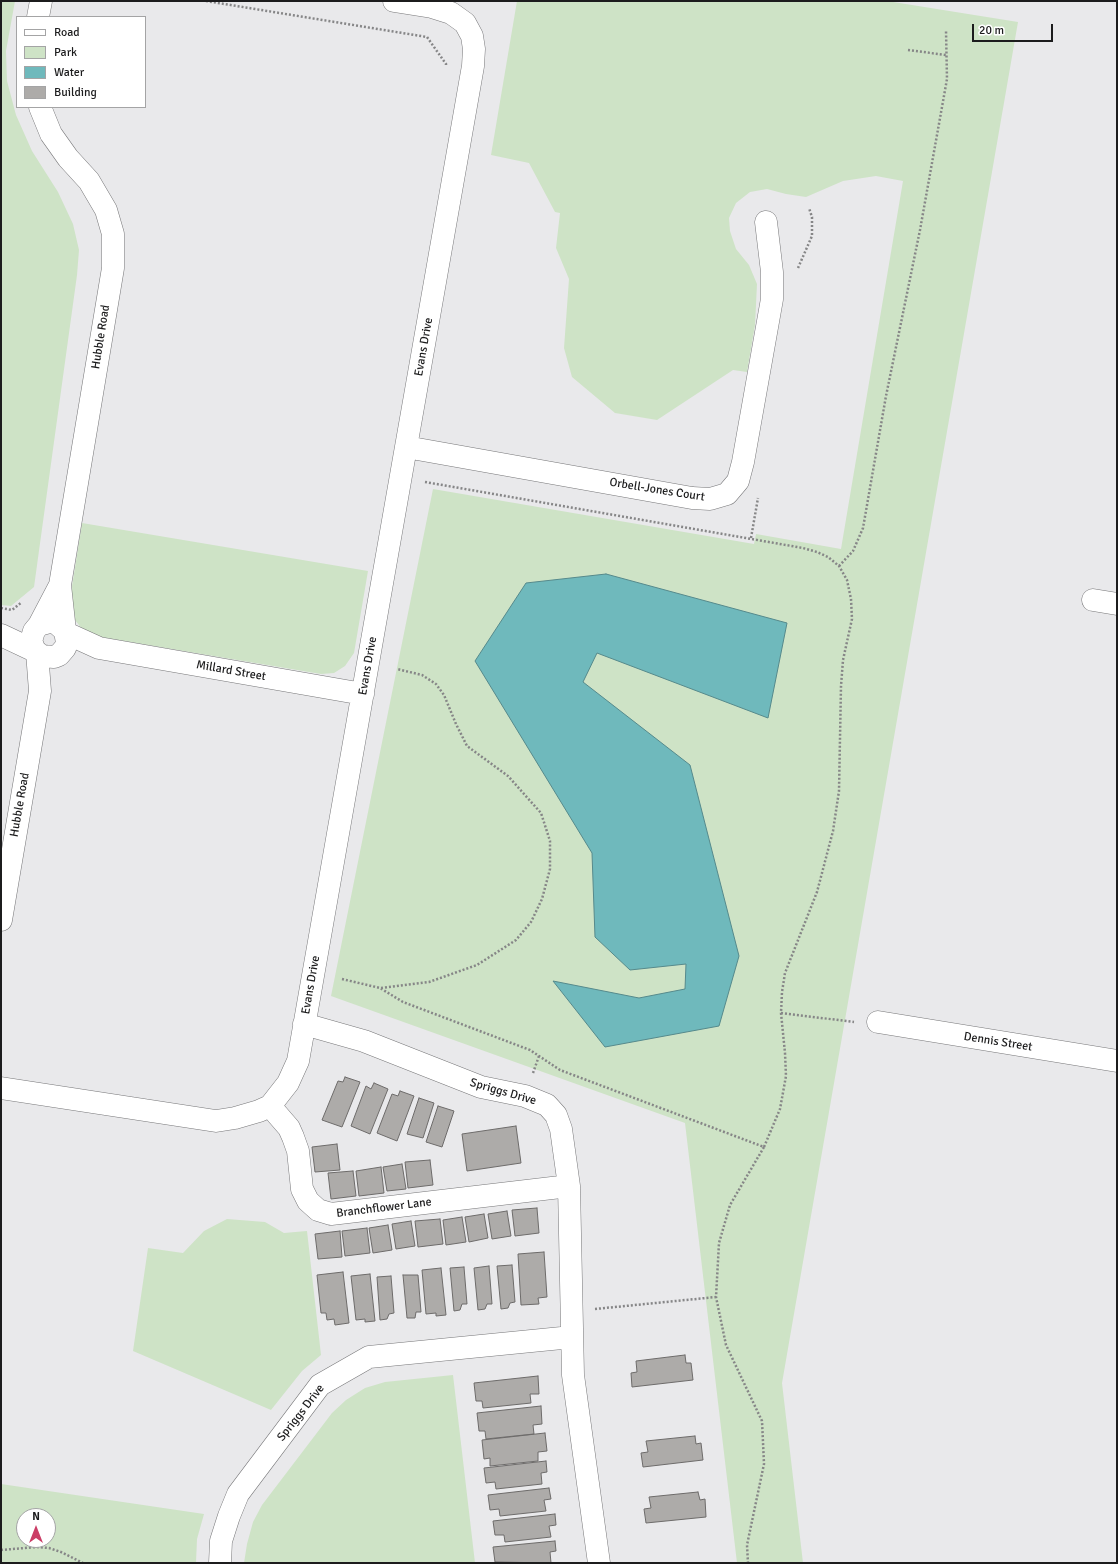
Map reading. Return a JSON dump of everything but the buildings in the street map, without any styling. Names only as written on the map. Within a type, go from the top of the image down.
[{"type":"street","points":[[38,16],[41,1]]},
{"type":"street","name":"Evans Drive","points":[[270,1106],[288,1083],[298,1061],[473,66],[474,49],[472,36],[465,23],[451,14],[432,7],[394,1]]},
{"type":"street","name":"Hubble Road","points":[[40,108],[51,134],[68,158],[89,181],[106,210],[113,234],[113,268],[60,586],[63,643],[40,691]]},
{"type":"street","name":"Orbell-Jones Court","points":[[406,447],[692,498],[710,499],[727,494],[738,482],[743,462],[772,299],[772,272],[766,222]]},
{"type":"street","name":"Hubble Road","points":[[38,626],[60,586]]},
{"type":"street","points":[[1093,600],[1117,604]]},
{"type":"street","points":[[1,630],[38,626],[50,622],[56,623],[63,643],[48,657],[42,656],[1,635]]},
{"type":"street","points":[[36,652],[31,641],[34,631],[38,626]]},
{"type":"street","name":"Millard Street","points":[[63,643],[363,694]]},
{"type":"street","name":"Hubble Road","points":[[1,920],[40,691],[36,652]]},
{"type":"street","name":"Dennis Street","points":[[878,1022],[1117,1061]]},
{"type":"street","name":"Spriggs Drive","points":[[304,1024],[364,1041],[481,1087],[525,1096],[547,1106],[556,1115],[561,1129],[569,1186],[573,1375],[599,1563]]},
{"type":"street","points":[[1,1088],[216,1121],[236,1118],[270,1106]]},
{"type":"street","name":"Branchflower Lane","points":[[270,1106],[289,1128],[293,1137],[298,1151],[302,1189],[308,1201],[318,1210],[331,1214],[569,1186]]},
{"type":"street","name":"Spriggs Drive","points":[[220,1563],[222,1541],[229,1516],[238,1494],[320,1385],[369,1357],[572,1336]]},
{"type":"path","points":[[839,566],[853,551],[863,528],[886,396],[922,222],[947,79],[946,30]]},
{"type":"path","points":[[908,50],[946,55]]},
{"type":"path","points":[[380,988],[429,982],[477,965],[516,940],[531,922],[542,899],[550,868],[550,841],[541,813],[508,776],[467,746],[444,695],[436,684],[422,675],[397,669]]},
{"type":"path","points":[[342,979],[380,988],[403,1002],[530,1050],[560,1070],[764,1147],[730,1204],[719,1243],[716,1297],[726,1345],[762,1421],[764,1464],[746,1545],[748,1563]]},
{"type":"path","points":[[781,1013],[847,1022],[878,1022]]},
{"type":"path","points":[[572,1312],[716,1297]]},
{"type":"path","points":[[1,1550],[37,1547],[49,1548],[83,1563]]},
{"type":"green space","points":[[1,1],[15,1],[6,51],[7,81],[16,115],[32,151],[58,192],[73,224],[79,250],[77,275],[34,587],[11,606],[1,605]]},
{"type":"green space","points":[[517,1],[887,1],[1018,22],[782,1383],[803,1563],[737,1563],[685,1123],[331,996],[433,489],[754,544],[756,534],[841,549],[903,181],[876,176],[843,181],[806,197],[767,189],[750,192],[736,203],[729,218],[730,231],[736,249],[749,265],[757,284],[755,325],[747,372],[733,370],[657,420],[615,413],[572,377],[564,348],[569,279],[556,248],[560,213],[555,212],[529,163],[491,155]]},
{"type":"green space","points":[[82,523],[368,571],[354,653],[345,666],[334,673],[321,674],[94,636],[82,629],[75,620],[70,599]]},
{"type":"green space","points":[[227,1219],[265,1222],[284,1233],[307,1231],[321,1355],[302,1371],[271,1410],[133,1351],[148,1248],[183,1253],[204,1231]]},
{"type":"green space","points":[[453,1375],[475,1563],[244,1563],[253,1522],[262,1505],[332,1413],[346,1400],[365,1388],[385,1382]]},
{"type":"green space","points":[[1,1484],[204,1514],[197,1539],[196,1563],[1,1563]]},
{"type":"water","points":[[606,574],[787,623],[768,718],[597,653],[583,682],[690,765],[739,956],[719,1026],[605,1047],[553,981],[639,998],[685,989],[686,964],[630,970],[595,937],[592,853],[475,661],[526,583]]}]
